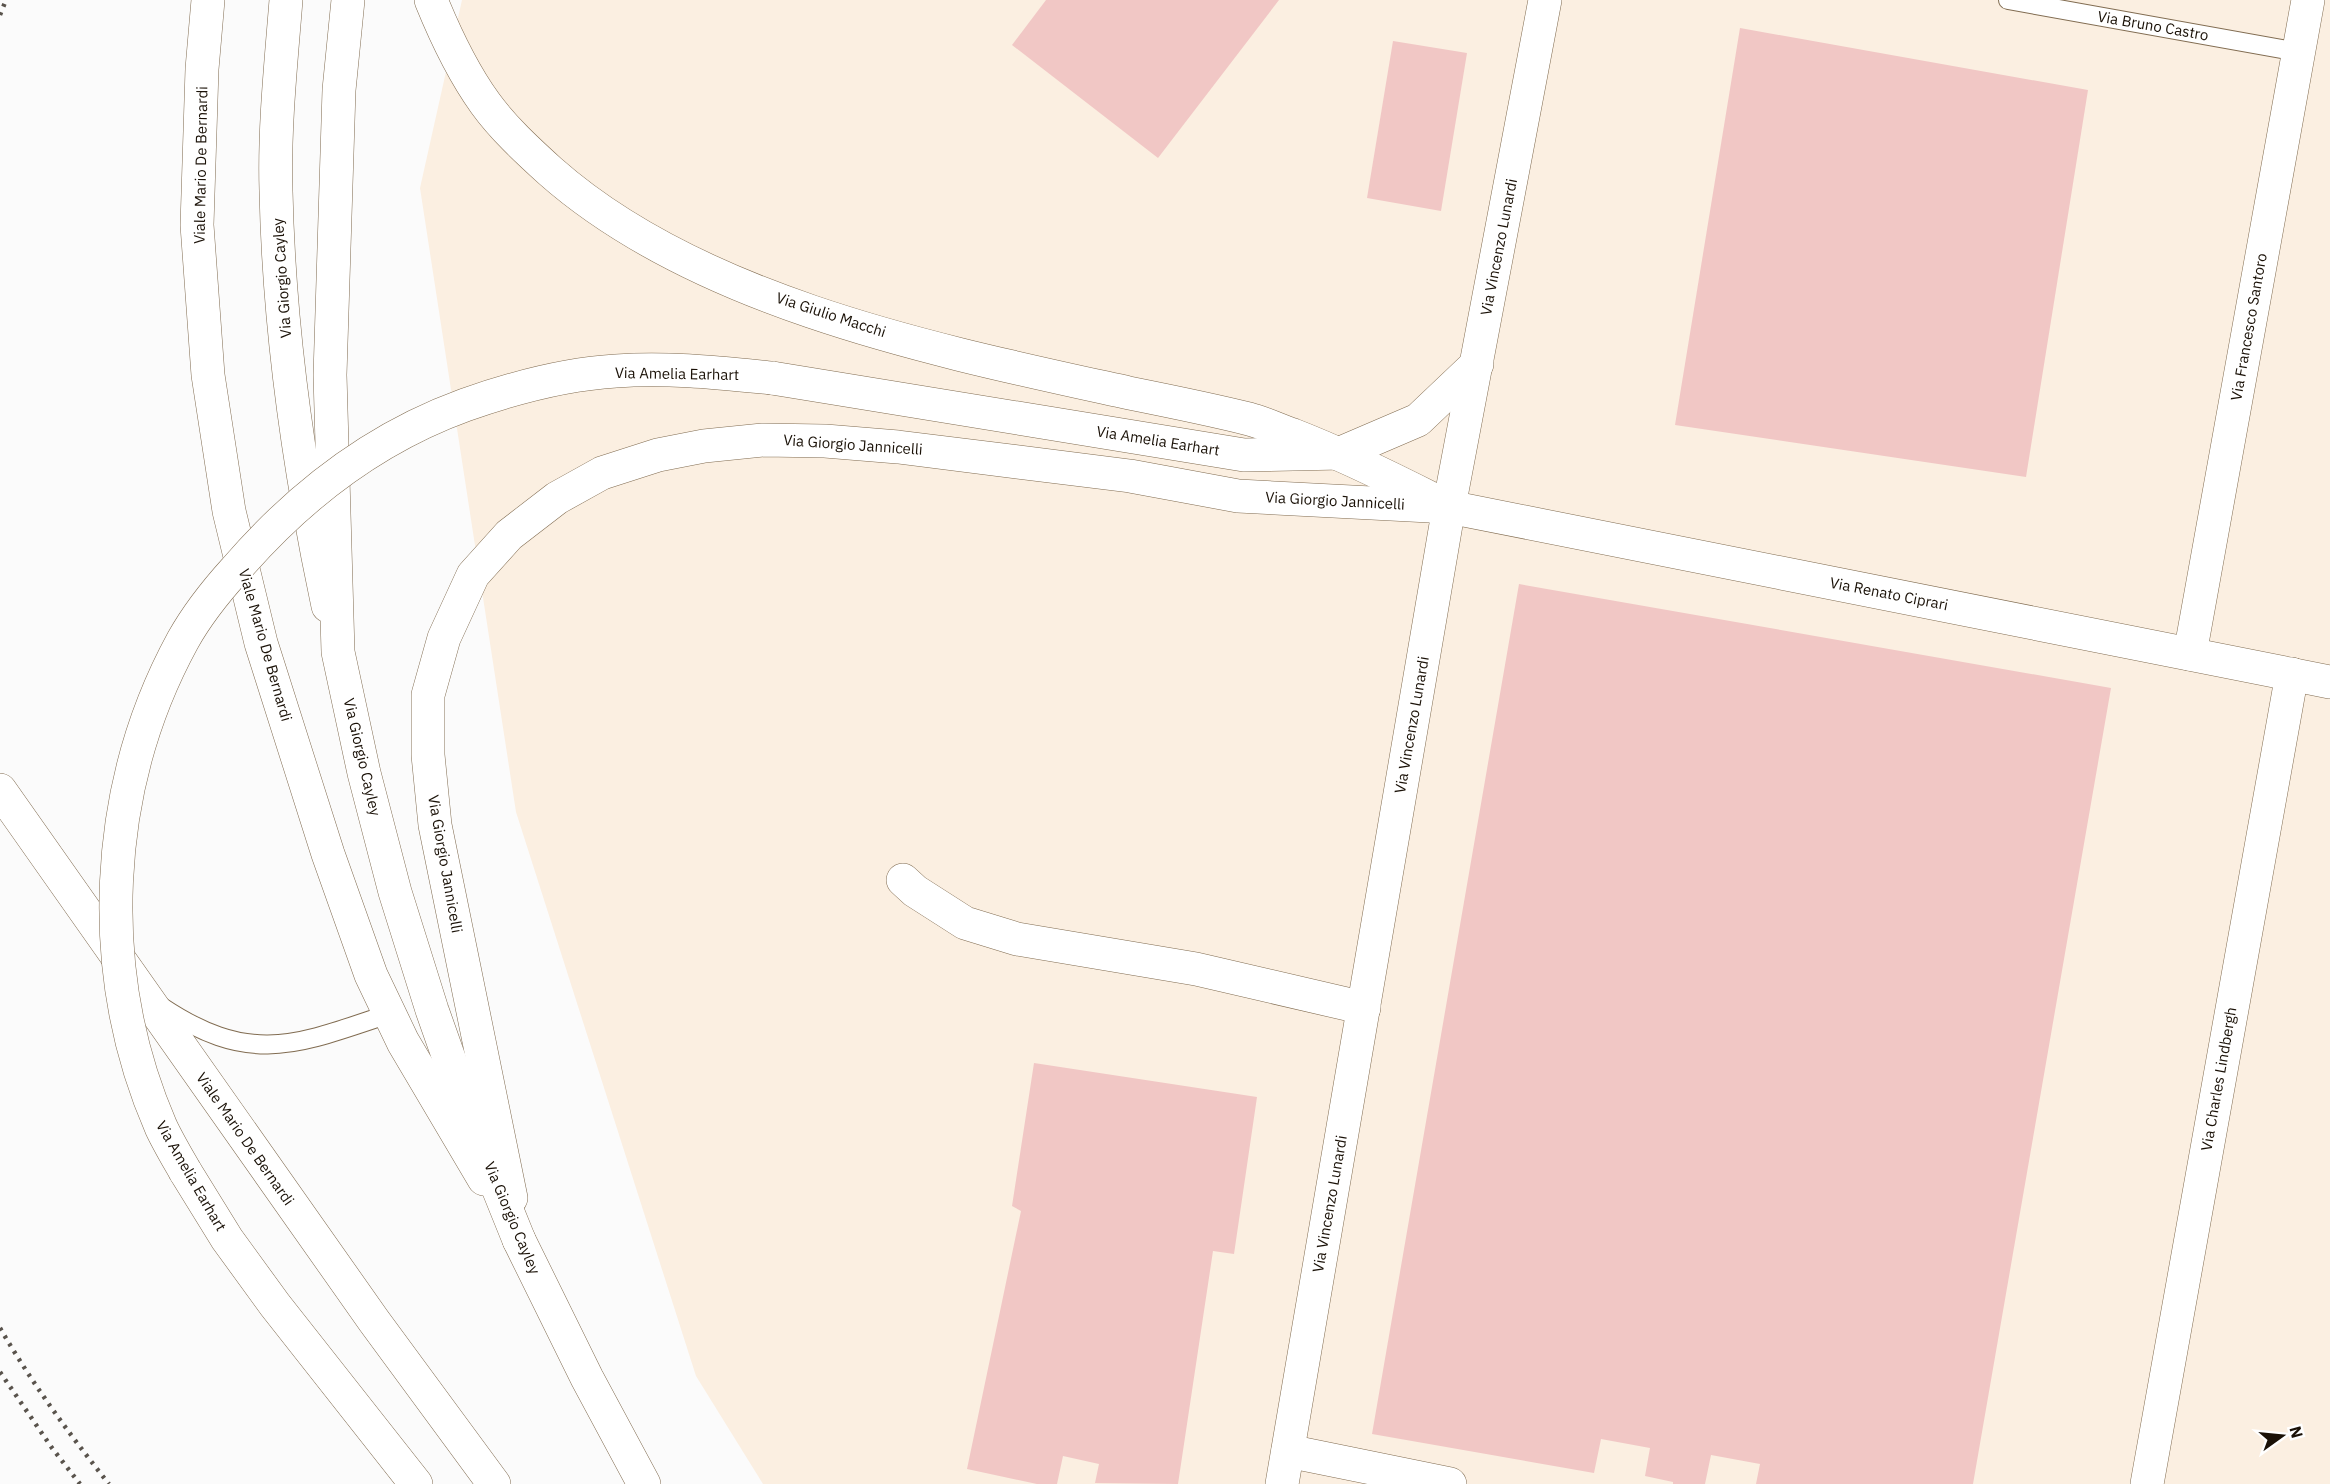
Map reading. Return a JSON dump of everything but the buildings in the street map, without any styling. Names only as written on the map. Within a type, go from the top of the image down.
[{"type":"main road","name":"Viale Mario De Bernardi","points":[[208,0],[202,69],[197,225],[208,375],[229,511],[261,643],[355,933],[389,1014],[519,1240]]},
{"type":"main road","name":"Via Giorgio Cayley","points":[[286,0],[276,188],[279,269],[290,385],[309,518],[364,773],[395,892],[450,1063],[473,1126],[519,1240],[587,1378],[640,1476]]},
{"type":"main road","points":[[338,652],[330,375],[338,113],[348,0]]},
{"type":"main road","name":"Via Giulio Macchi","points":[[431,0],[452,52],[486,105],[524,148],[571,189],[612,219],[671,253],[729,280],[884,333],[1019,369],[1251,420],[1341,453],[1449,507]]},
{"type":"main road","name":"Via Vincenzo Lunardi","points":[[1282,1484],[1449,507],[1545,0]]},
{"type":"main road","name":"Via Francesco Santoro","points":[[2190,654],[2308,0]]},
{"type":"main road","points":[[1341,453],[1418,420],[1477,364]]},
{"type":"main road","name":"Via Amelia Earhart","points":[[416,1484],[275,1305],[227,1239],[185,1171],[163,1131],[147,1094],[125,1011],[117,956],[115,889],[120,836],[144,729],[160,687],[184,638],[220,587],[265,535],[316,490],[363,455],[411,429],[464,405],[523,387],[616,371],[714,372],[772,378],[1244,455],[1341,453]]},
{"type":"main road","name":"Via Giorgio Jannicelli","points":[[519,1240],[435,825],[428,755],[428,695],[444,638],[473,575],[509,536],[557,498],[602,474],[658,455],[704,446],[763,440],[825,441],[921,449],[1130,476],[1238,496],[1449,507]]},
{"type":"main road","name":"Via Renato Ciprari","points":[[1449,507],[2330,682]]},
{"type":"main road","name":"Via Charles Lindbergh","points":[[2147,1484],[2292,674]]},
{"type":"main road","name":"Viale Mario De Bernardi","points":[[0,790],[374,1322],[494,1484]]},
{"type":"main road","points":[[903,880],[915,891],[965,924],[1017,939],[1196,969],[1365,1008]]},
{"type":"main road","points":[[1288,1451],[1450,1484]]},
{"type":"lane","name":"Via Bruno Castro","points":[[2008,0],[2299,52]]},
{"type":"lane","points":[[143,995],[183,1021],[218,1036],[248,1045],[281,1045],[317,1038],[389,1014]]},
{"type":"shaded area","points":[[462,0],[2330,0],[2330,1484],[763,1484],[696,1376],[516,812],[420,188]]},
{"type":"railway","points":[[0,15],[6,0]]},
{"type":"railway","points":[[0,1328],[52,1408],[109,1484]]},
{"type":"railway","points":[[0,1372],[52,1448],[80,1484]]}]
